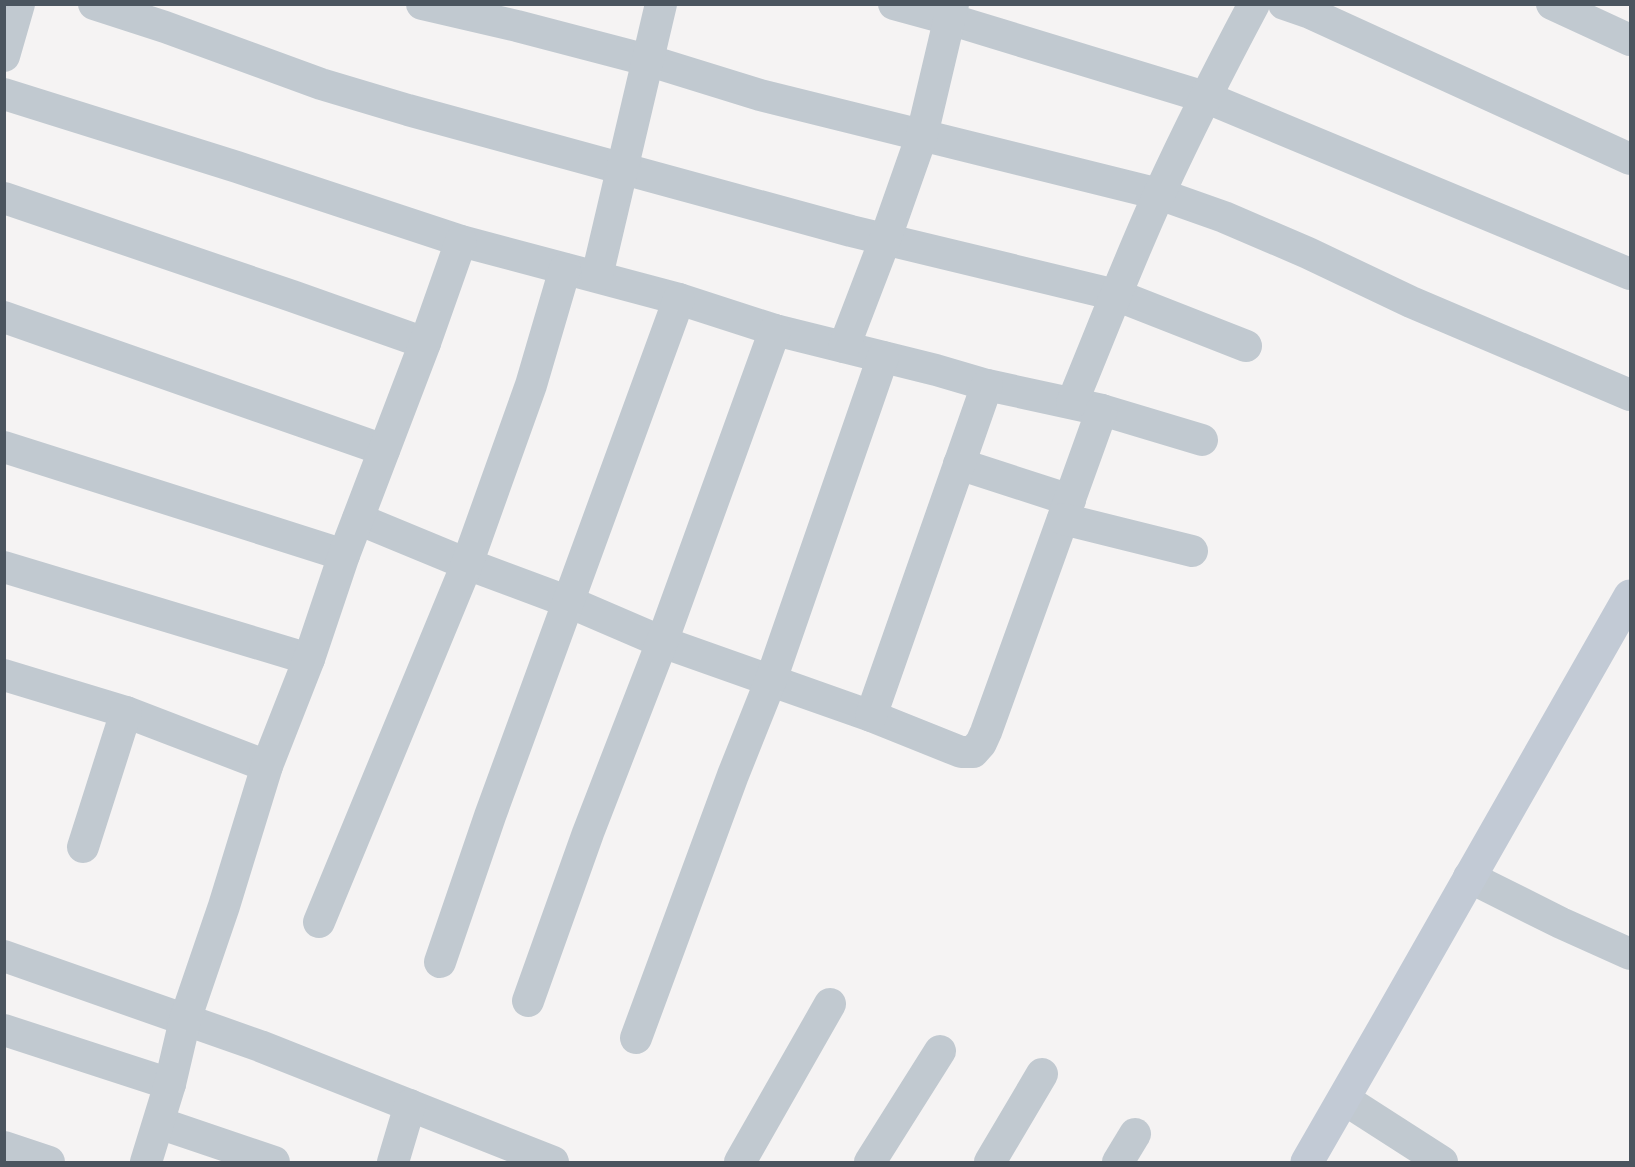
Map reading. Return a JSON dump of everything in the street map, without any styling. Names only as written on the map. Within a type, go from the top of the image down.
[{"type":"main road","points":[[1307,1162],[1630,596]]},
{"type":"street","points":[[94,4],[165,27],[321,84],[408,110],[885,240],[1116,295],[1246,346]]},
{"type":"street","points":[[422,4],[647,60],[760,95],[1159,194],[1224,217],[1298,248],[1411,302],[1630,395]]},
{"type":"street","points":[[597,276],[661,4]]},
{"type":"street","points":[[894,4],[951,12],[1205,97],[1630,274]]},
{"type":"street","points":[[358,519],[467,564],[569,602],[662,642],[871,716],[961,752],[973,752],[981,743],[986,732],[1067,509],[1087,406],[1116,295],[1159,194],[1205,97],[1254,4]]},
{"type":"street","points":[[1284,4],[1310,13],[1630,159]]},
{"type":"street","points":[[1552,4],[1630,40]]},
{"type":"street","points":[[4,56],[18,5]]},
{"type":"street","points":[[844,347],[922,135],[951,12]]},
{"type":"street","points":[[4,94],[237,167],[461,241],[679,299],[775,330],[987,385],[1087,406],[1202,440]]},
{"type":"street","points":[[4,198],[425,344]]},
{"type":"street","points":[[146,1162],[170,1084],[185,1020],[224,906],[267,766],[309,659],[344,555],[425,344],[461,241]]},
{"type":"street","points":[[319,922],[467,564],[531,385],[565,269]]},
{"type":"street","points":[[440,962],[490,816],[679,299]]},
{"type":"street","points":[[4,317],[384,450]]},
{"type":"street","points":[[528,1001],[775,330]]},
{"type":"street","points":[[636,1038],[733,775],[771,680],[883,357]]},
{"type":"street","points":[[871,716],[987,385]]},
{"type":"street","points":[[4,447],[344,555]]},
{"type":"street","points":[[959,464],[1067,509],[1192,551]]},
{"type":"street","points":[[4,567],[309,659]]},
{"type":"street","points":[[7,684],[126,712],[267,766]]},
{"type":"street","points":[[83,847],[126,712]]},
{"type":"street","points":[[1468,877],[1630,954]]},
{"type":"street","points":[[4,956],[260,1046],[553,1162]]},
{"type":"street","points":[[740,1162],[830,1004]]},
{"type":"street","points":[[4,1030],[170,1084]]},
{"type":"street","points":[[870,1162],[940,1051]]},
{"type":"street","points":[[990,1162],[1042,1074]]},
{"type":"street","points":[[1344,1099],[1442,1162]]},
{"type":"street","points":[[393,1162],[410,1105]]},
{"type":"street","points":[[159,1123],[274,1162]]},
{"type":"street","points":[[1118,1162],[1135,1134]]},
{"type":"street","points":[[4,1147],[49,1162]]}]
